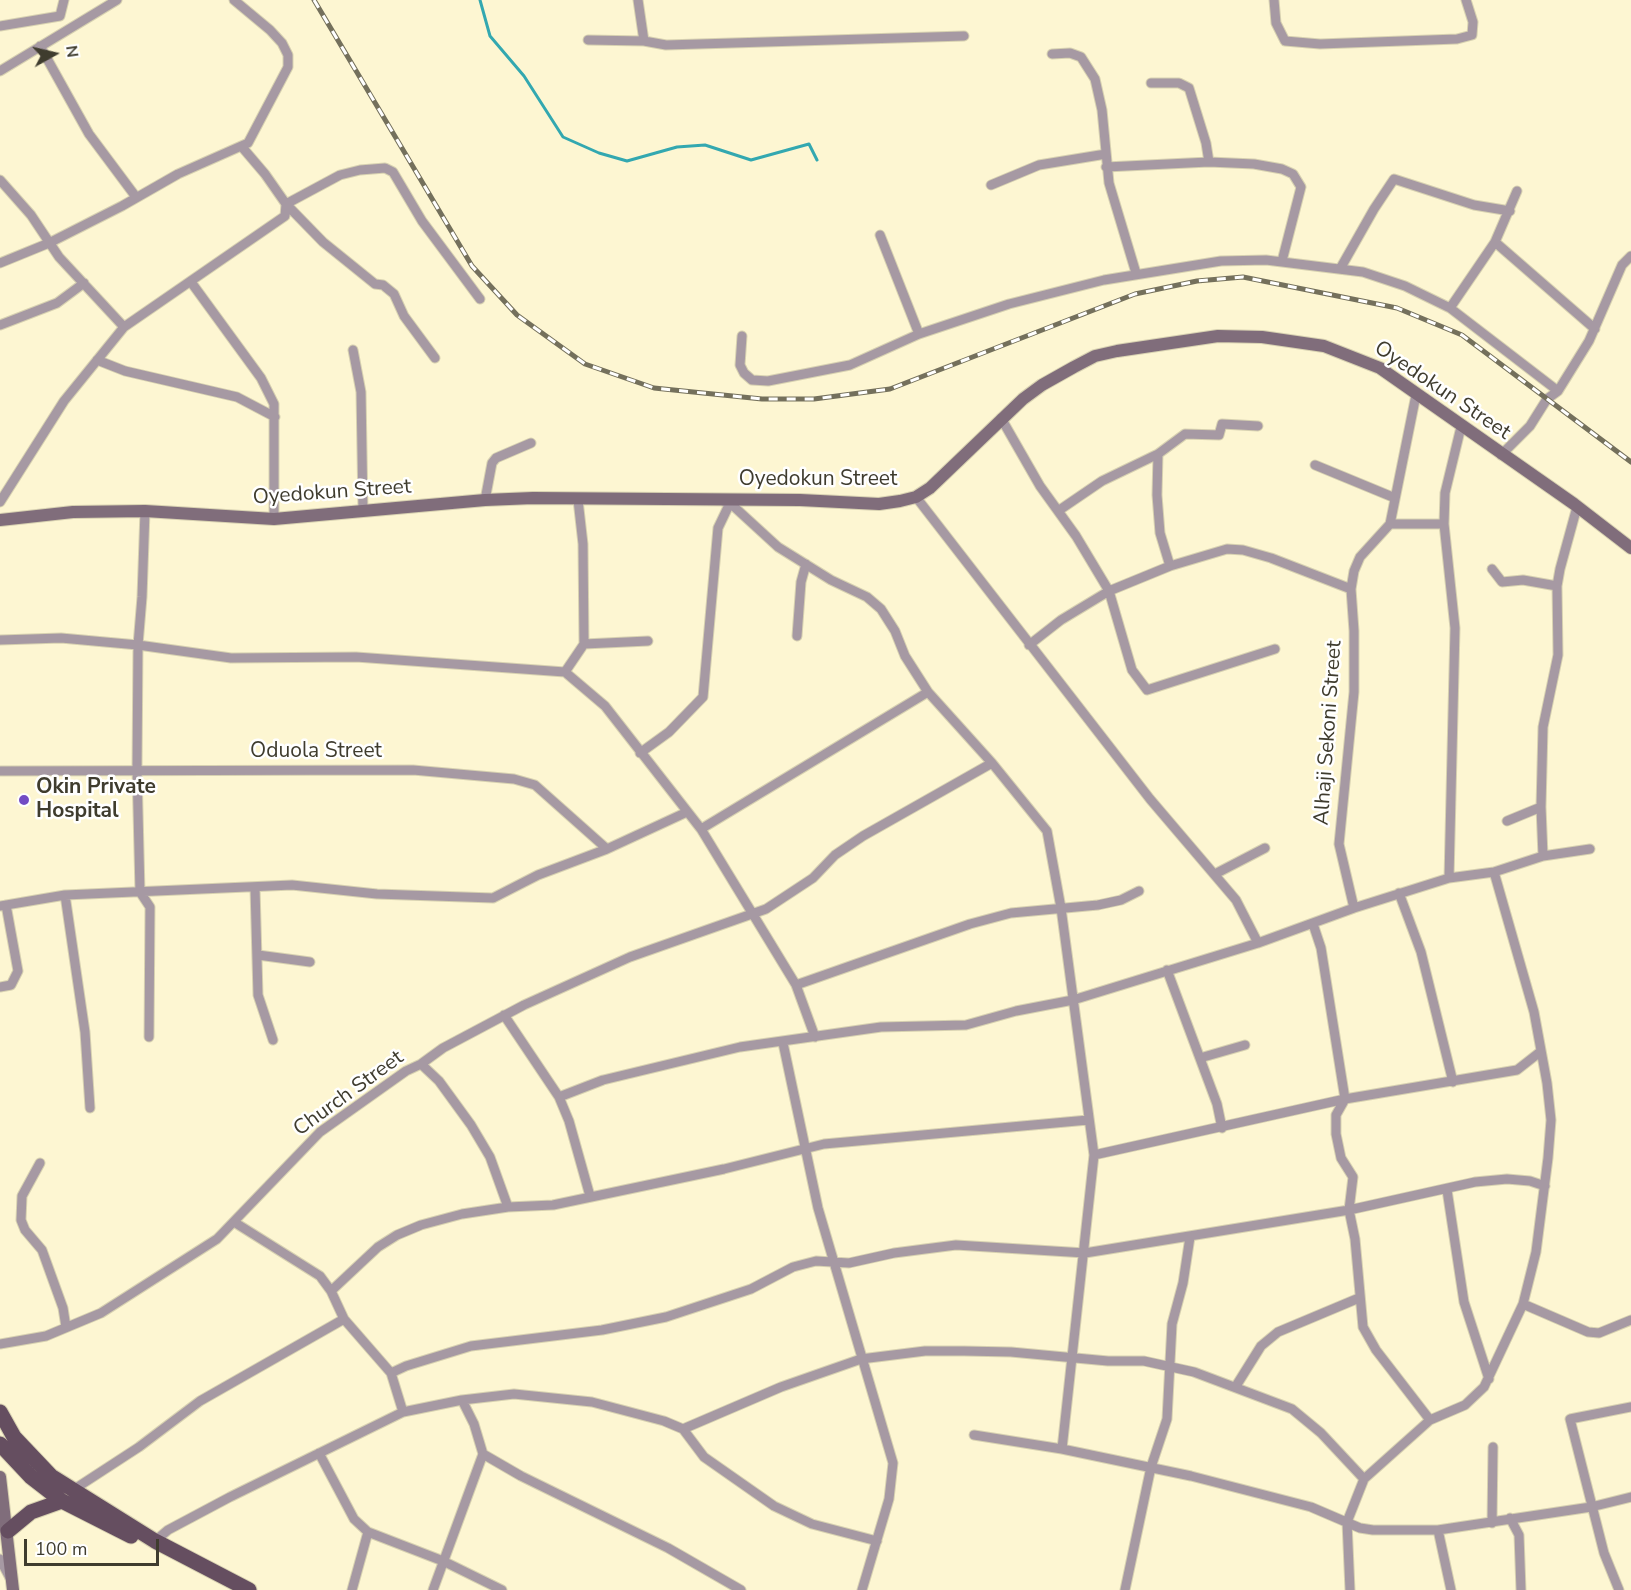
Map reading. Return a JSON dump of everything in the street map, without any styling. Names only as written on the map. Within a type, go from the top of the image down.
[{"type":"main road","points":[[0,1412],[14,1437],[32,1459],[51,1476],[155,1541],[249,1590]]},
{"type":"main road","points":[[0,1444],[30,1477],[62,1501],[238,1590]]},
{"type":"main road","points":[[8,1531],[31,1512],[62,1501]]},
{"type":"street","points":[[60,16],[64,0]]},
{"type":"street","points":[[0,71],[71,29],[99,4],[117,0]]},
{"type":"street","points":[[0,263],[49,243],[178,174],[242,147],[254,134],[288,67],[288,56],[282,43],[270,30],[234,0]]},
{"type":"street","points":[[638,0],[644,41]]},
{"type":"street","points":[[1274,0],[1276,23],[1285,41],[1320,44],[1457,39],[1472,35],[1473,22],[1466,0]]},
{"type":"street","points":[[1,24],[60,16]]},
{"type":"street","points":[[60,16],[71,29]]},
{"type":"street","points":[[588,40],[644,41],[666,45],[964,36]]},
{"type":"street","points":[[40,46],[89,134],[136,197]]},
{"type":"street","points":[[1052,54],[1070,53],[1086,62],[1095,79],[1102,110],[1106,167],[1136,273]]},
{"type":"street","points":[[1151,82],[1179,83],[1189,88],[1206,143],[1209,162]]},
{"type":"street","points":[[242,147],[286,204],[323,242],[375,284],[383,285],[394,294],[404,316],[435,358]]},
{"type":"street","points":[[991,185],[1039,165],[1106,154]]},
{"type":"street","points":[[1106,167],[1209,162],[1282,169],[1298,179],[1300,187],[1298,203],[1282,261]]},
{"type":"street","points":[[286,204],[340,175],[385,168],[393,172],[422,221],[480,299]]},
{"type":"street","points":[[1340,269],[1394,179],[1474,205],[1510,211]]},
{"type":"street","points":[[0,180],[31,215],[59,257],[124,327]]},
{"type":"street","points":[[1450,308],[1495,242],[1517,191]]},
{"type":"street","points":[[0,502],[58,411],[124,327],[285,216],[286,204]]},
{"type":"street","points":[[880,235],[920,334]]},
{"type":"street","points":[[1495,242],[1595,329]]},
{"type":"street","points":[[1501,455],[1530,426],[1547,399],[1558,391],[1595,329],[1622,265],[1631,256]]},
{"type":"street","points":[[742,336],[740,365],[744,373],[760,382],[850,365],[920,334],[1009,303],[1136,273],[1221,261],[1282,261],[1363,272],[1405,286],[1450,308],[1558,391]]},
{"type":"street","points":[[191,282],[261,378],[274,404],[274,519]]},
{"type":"street","points":[[0,325],[57,303],[84,283]]},
{"type":"street","name":"Oyedokun Street","points":[[0,520],[73,512],[144,511],[274,519],[485,500],[879,504],[916,497],[930,488],[1001,418],[1042,385],[1095,356],[1147,345],[1218,336],[1262,337],[1324,346],[1380,368],[1577,507],[1631,548]]},
{"type":"street","points":[[353,350],[361,392],[363,511]]},
{"type":"street","points":[[97,360],[125,371],[237,397],[275,417]]},
{"type":"street","points":[[1416,395],[1390,524],[1444,524]]},
{"type":"street","points":[[1001,418],[1109,591],[1132,670],[1147,690],[1275,649]]},
{"type":"street","points":[[1058,511],[1102,481],[1158,454],[1185,434],[1219,435],[1222,424],[1258,426]]},
{"type":"street","points":[[1449,878],[1450,740],[1455,628],[1444,524],[1445,493],[1461,427]]},
{"type":"street","points":[[485,500],[492,464],[496,458],[531,443]]},
{"type":"street","points":[[1158,454],[1157,495],[1160,533],[1170,566]]},
{"type":"street","points":[[1315,465],[1395,498]]},
{"type":"street","points":[[916,497],[1150,799],[1236,900],[1258,943]]},
{"type":"street","points":[[565,672],[584,644],[583,544],[578,500]]},
{"type":"street","points":[[640,753],[669,732],[703,697],[718,528],[724,501],[778,547],[867,597],[881,609],[905,656],[928,692],[1047,831],[1061,908],[1094,1155],[1062,1449]]},
{"type":"street","points":[[1543,856],[1540,807],[1543,727],[1558,655],[1557,586],[1577,507]]},
{"type":"street","points":[[144,511],[142,597],[138,645],[137,770],[140,892],[150,907],[148,1037]]},
{"type":"street","name":"Alhaji Sekoni Street","points":[[1354,908],[1338,844],[1354,692],[1351,589],[1354,570],[1360,558],[1390,524]]},
{"type":"street","points":[[1029,645],[1061,620],[1109,591],[1170,566],[1227,549],[1243,550],[1351,589]]},
{"type":"street","points":[[797,636],[801,582],[806,564]]},
{"type":"street","points":[[1492,569],[1502,582],[1523,580],[1557,586]]},
{"type":"street","points":[[0,640],[61,638],[138,645],[231,658],[357,657],[565,672],[605,706],[701,829],[796,985],[815,1036]]},
{"type":"street","points":[[584,644],[648,641]]},
{"type":"street","points":[[701,829],[928,692]]},
{"type":"street","name":"Church Street","points":[[0,1344],[46,1336],[101,1313],[153,1282],[217,1239],[320,1132],[406,1071],[421,1064],[443,1048],[504,1015],[630,957],[766,909],[813,878],[835,855],[863,837],[992,764]]},
{"type":"street","name":"Oduola Street","points":[[0,771],[413,770],[526,781],[535,785],[607,849]]},
{"type":"street","points":[[1507,821],[1540,807]]},
{"type":"street","points":[[0,987],[11,985],[18,971],[3,905],[65,895],[292,885],[377,894],[493,898],[538,875],[607,849],[687,812]]},
{"type":"street","points":[[1215,874],[1265,848]]},
{"type":"street","points":[[560,1097],[603,1080],[740,1047],[783,1043],[881,1027],[966,1025],[1016,1011],[1073,1000],[1258,943],[1354,908],[1449,878],[1494,872],[1543,856],[1590,849]]},
{"type":"street","points":[[1350,1590],[1347,1522],[1364,1479],[1430,1420],[1465,1405],[1490,1379],[1523,1304],[1536,1252],[1551,1120],[1547,1083],[1534,1012],[1494,872]]},
{"type":"street","points":[[255,888],[258,995],[273,1040]]},
{"type":"street","points":[[796,985],[970,924],[1011,913],[1121,900],[1139,891]]},
{"type":"street","points":[[1399,893],[1421,952],[1452,1082]]},
{"type":"street","points":[[65,895],[85,1032],[90,1108]]},
{"type":"street","points":[[1313,924],[1321,948],[1345,1099],[1336,1114],[1336,1134],[1341,1158],[1353,1178],[1349,1210],[1355,1239],[1363,1327],[1369,1340],[1430,1420]]},
{"type":"street","points":[[258,955],[310,962]]},
{"type":"street","points":[[1167,970],[1200,1058],[1222,1128]]},
{"type":"street","points":[[504,1015],[560,1097],[590,1196]]},
{"type":"street","points":[[783,1043],[804,1150],[834,1262],[849,1307],[861,1359],[893,1463],[889,1499],[862,1590]]},
{"type":"street","points":[[1200,1058],[1245,1045]]},
{"type":"street","points":[[1094,1155],[1345,1099],[1517,1070],[1540,1052]]},
{"type":"street","points":[[421,1064],[439,1081],[471,1125],[490,1157],[508,1208]]},
{"type":"street","points":[[331,1291],[378,1247],[397,1235],[441,1220],[508,1208],[553,1205],[724,1169],[824,1144],[1088,1120]]},
{"type":"street","points":[[40,1163],[22,1196],[21,1220],[25,1230],[42,1250],[63,1308],[66,1327]]},
{"type":"street","points":[[391,1373],[471,1346],[602,1330],[666,1317],[751,1289],[793,1267],[816,1261],[849,1263],[894,1253],[956,1245],[1085,1253],[1349,1210],[1475,1182],[1507,1179],[1530,1181],[1545,1186]]},
{"type":"street","points":[[1447,1190],[1464,1302],[1490,1379]]},
{"type":"street","points":[[234,1222],[320,1276],[331,1291],[344,1319],[391,1373],[403,1412]]},
{"type":"street","points":[[1125,1590],[1151,1467],[1167,1419],[1172,1324],[1190,1237]]},
{"type":"street","points":[[1236,1386],[1261,1346],[1278,1332],[1359,1298]]},
{"type":"street","points":[[1523,1304],[1588,1332],[1599,1333],[1631,1320]]},
{"type":"street","points":[[73,1490],[139,1447],[200,1401],[344,1319]]},
{"type":"street","points":[[682,1429],[781,1387],[861,1359],[925,1351],[954,1351],[1011,1352],[1071,1358],[1144,1361],[1194,1372],[1292,1409],[1321,1433],[1364,1479]]},
{"type":"street","points":[[155,1541],[168,1530],[403,1412],[462,1400],[514,1394],[592,1402],[628,1410],[682,1429],[704,1457],[774,1506],[812,1524],[877,1541]]},
{"type":"street","points":[[433,1590],[483,1454],[474,1424],[462,1400]]},
{"type":"street","points":[[1618,1590],[1604,1553],[1591,1507],[1570,1419],[1631,1407]]},
{"type":"street","points":[[974,1436],[1062,1449],[1151,1467],[1274,1497],[1373,1530],[1438,1530],[1591,1507],[1631,1497]]},
{"type":"street","points":[[1492,1523],[1493,1447]]},
{"type":"street","points":[[319,1453],[354,1519],[368,1532],[443,1561],[502,1590]]},
{"type":"street","points":[[483,1454],[521,1476],[668,1548],[741,1590]]},
{"type":"street","points":[[0,1477],[8,1531],[12,1585]]},
{"type":"street","points":[[1510,1518],[1519,1535],[1521,1590]]},
{"type":"street","points":[[1438,1530],[1451,1590]]},
{"type":"street","points":[[352,1590],[368,1532]]},
{"type":"street","points":[[0,1559],[12,1585]]},
{"type":"waterway","points":[[480,0],[490,36],[524,76],[563,137],[599,153],[627,161],[677,147],[705,145],[751,160],[809,144],[817,160]]},
{"type":"railway","points":[[314,0],[472,266],[517,315],[585,364],[654,388],[762,399],[814,399],[890,389],[1135,294],[1197,281],[1243,277],[1397,308],[1462,335],[1631,462]]},
{"type":"place","name":"Okin Private Hospital","points":[[24,800]]}]
